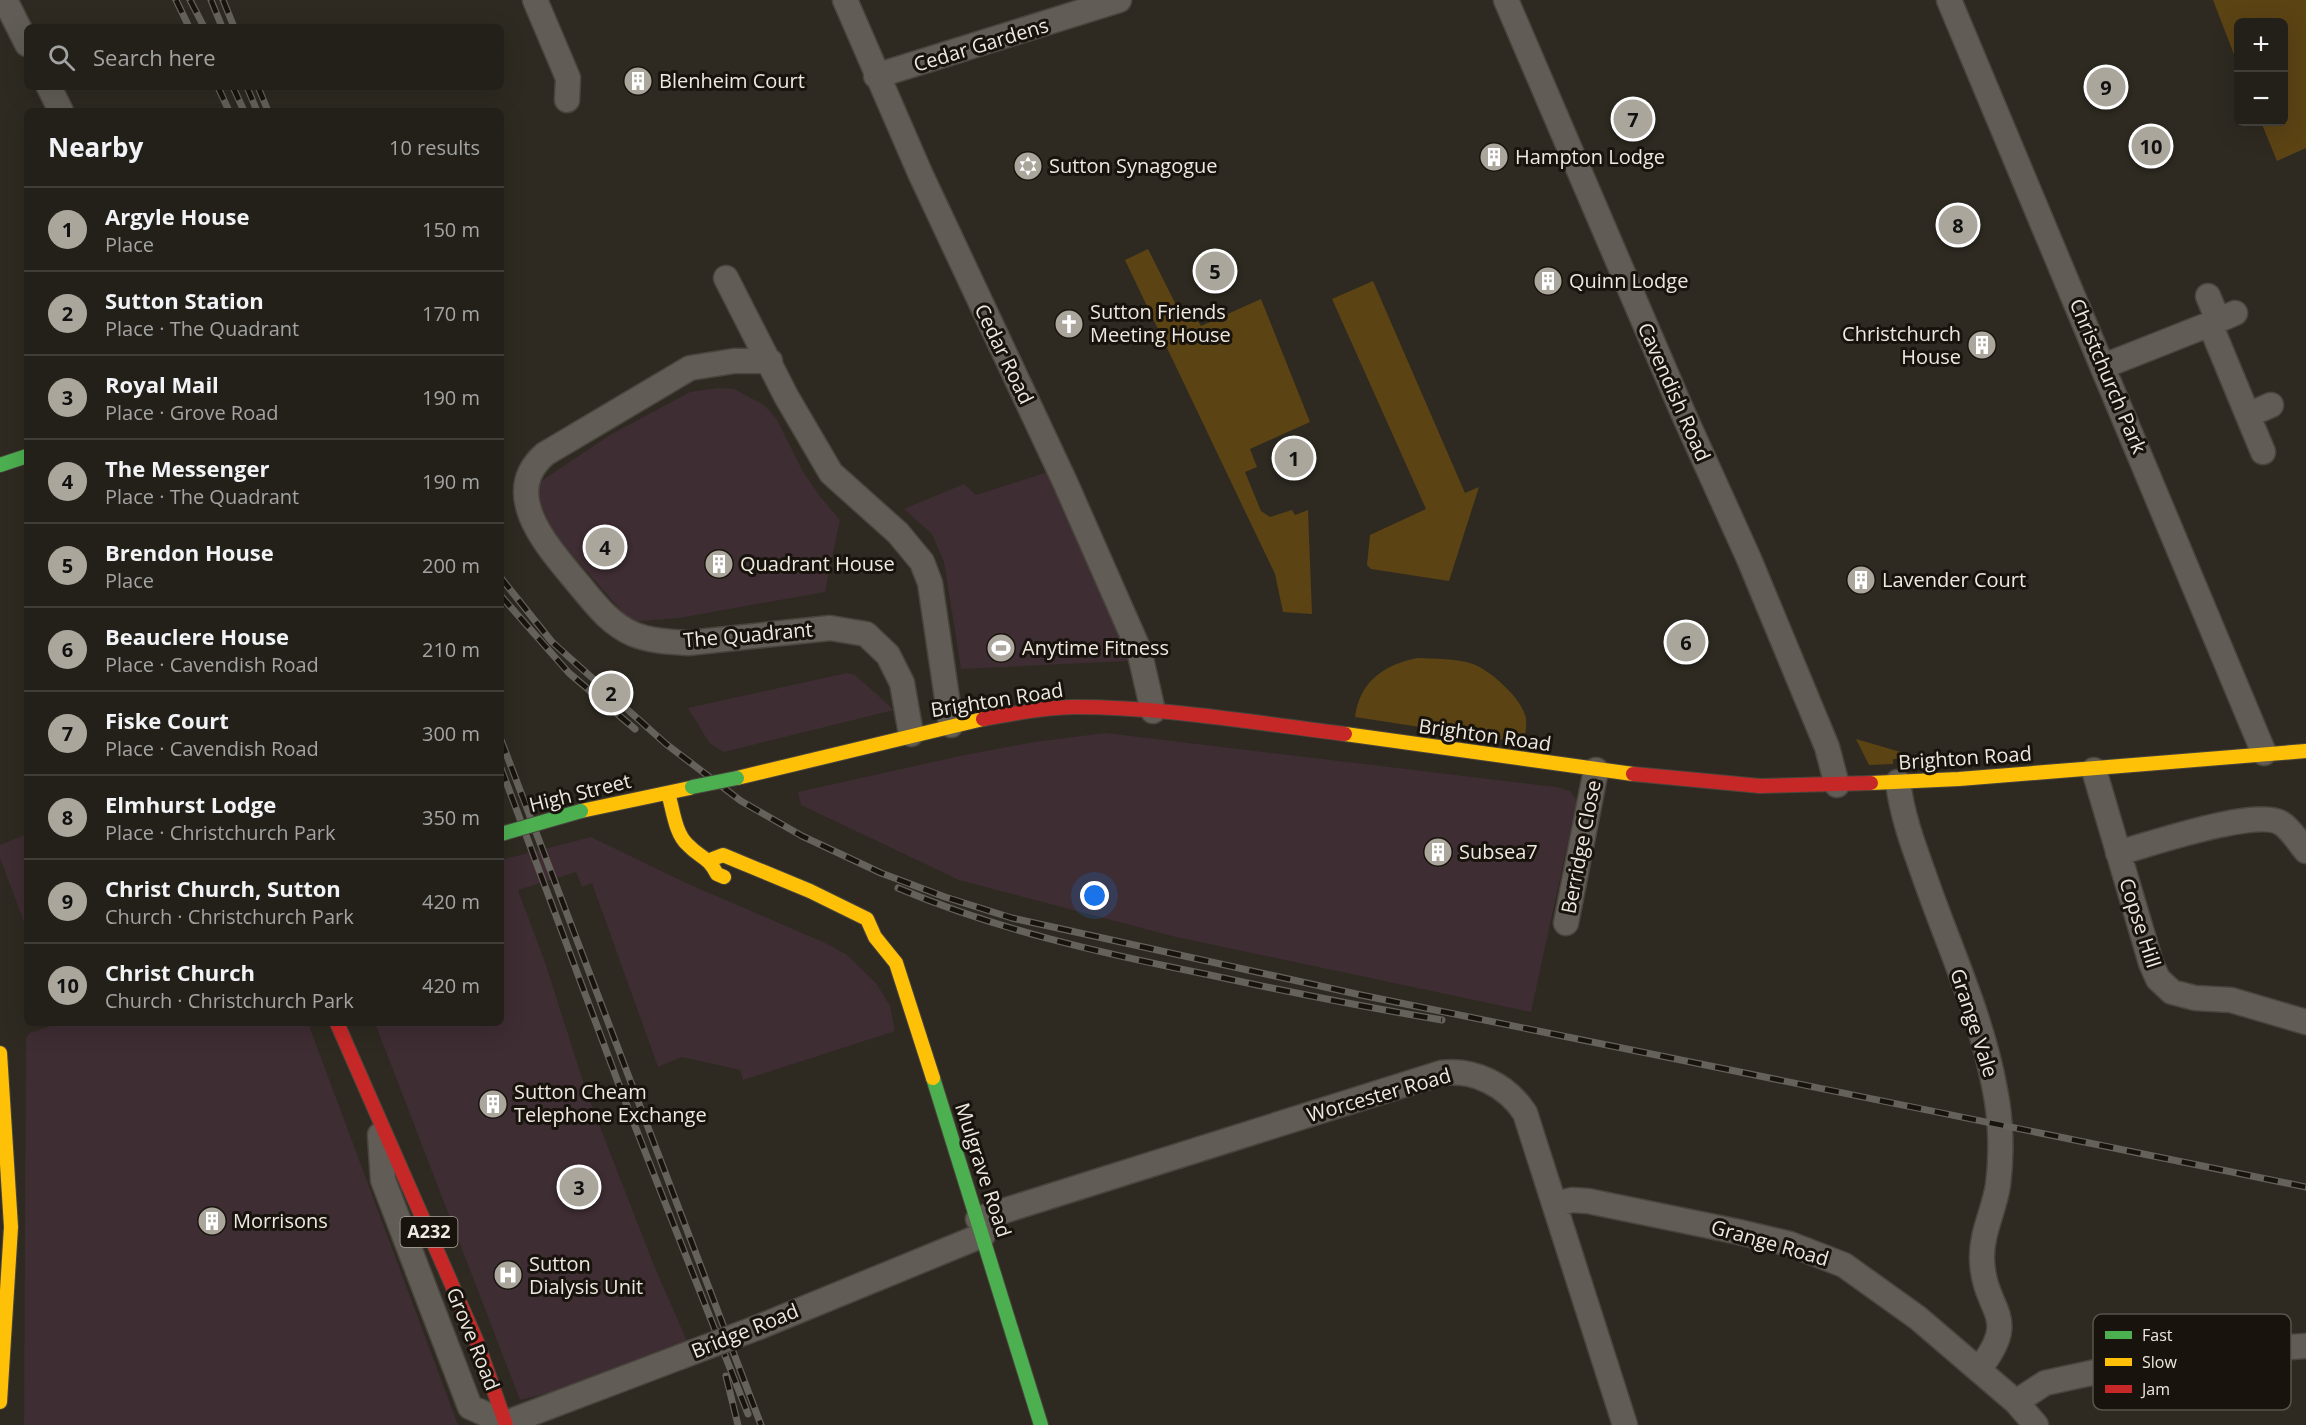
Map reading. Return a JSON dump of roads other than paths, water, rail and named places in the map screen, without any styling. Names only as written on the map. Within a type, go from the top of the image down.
[{"type":"main road","points":[[0,465],[24,457]]},
{"type":"main road","name":"Brighton Road","points":[[668,793],[951,725],[1039,709],[1109,707],[1343,734],[1596,770],[1760,786],[1837,785],[2094,770],[2306,751]]},
{"type":"main road","points":[[668,793],[681,837],[688,846],[710,860],[717,874],[738,883]]},
{"type":"main road","name":"High Street","points":[[504,833],[580,811],[668,793]]},
{"type":"main road","name":"Mulgrave Road","points":[[710,860],[723,855],[810,891],[867,919],[872,936],[881,942],[896,963],[981,1227],[1041,1425]]},
{"type":"main road","points":[[857,937],[872,936]]},
{"type":"main road","name":"Grove Road","points":[[338,1026],[477,1342],[506,1424]]},
{"type":"main road","points":[[0,1053],[11,1227],[0,1402]]},
{"type":"street","points":[[5,0],[24,38]]},
{"type":"street","points":[[535,0],[568,78],[567,100]]},
{"type":"street","name":"Cedar Road","points":[[845,0],[876,76],[1118,603],[1138,650],[1153,711]]},
{"type":"street","name":"Cedar Gardens","points":[[876,76],[1119,0]]},
{"type":"street","name":"Cavendish Road","points":[[1506,0],[1671,385],[1749,560],[1827,747],[1837,785]]},
{"type":"street","name":"Christchurch Park","points":[[1949,0],[2264,753]]},
{"type":"street","points":[[50,90],[60,108]]},
{"type":"street","points":[[726,278],[791,405],[831,473],[898,533],[922,562],[930,583],[951,725]]},
{"type":"street","points":[[2208,296],[2221,319],[2248,415],[2263,452]]},
{"type":"street","points":[[2104,366],[2221,319]]},
{"type":"street","name":"The Quadrant","points":[[770,361],[734,361],[690,368],[545,454],[529,473],[528,512],[545,544],[605,616],[634,634],[669,642],[688,643],[830,628],[866,634],[888,655],[902,683],[911,734]]},
{"type":"street","points":[[2248,415],[2271,405]]},
{"type":"street","name":"Berridge Close","points":[[1566,923],[1596,770]]},
{"type":"street","name":"Copse Hill","points":[[2094,770],[2151,963],[2158,979],[2172,992],[2195,998],[2230,1000],[2261,1012],[2306,1022]]},
{"type":"street","name":"Grange Vale","points":[[1898,782],[1906,825],[1985,1046],[1998,1113],[1998,1184],[1985,1228],[1982,1262],[1985,1280],[2001,1323],[1994,1351],[1979,1369]]},
{"type":"street","points":[[2118,853],[2241,820],[2264,818],[2283,824],[2306,851]]},
{"type":"street","name":"Worcester Road","points":[[981,1227],[1450,1072],[1468,1074],[1493,1083],[1520,1105],[1556,1204],[1625,1425]]},
{"type":"street","name":"Grove Road","points":[[378,1116],[383,1180],[474,1416],[506,1424]]},
{"type":"street","name":"Grange Road","points":[[1556,1204],[1572,1200],[1626,1208],[1749,1234],[1844,1265],[1918,1318],[2016,1402],[2036,1425]]},
{"type":"street","name":"Bridge Road","points":[[506,1424],[759,1327],[981,1227]]},
{"type":"street","points":[[410,1249],[440,1256]]},
{"type":"street","points":[[2291,1347],[2306,1346]]},
{"type":"street","points":[[2016,1402],[2045,1383],[2093,1372]]},
{"type":"railway","points":[[176,0],[188,24]]},
{"type":"railway","points":[[190,0],[202,24]]},
{"type":"railway","points":[[211,0],[221,24]]},
{"type":"railway","points":[[223,0],[233,24]]},
{"type":"railway","points":[[219,90],[228,108]]},
{"type":"railway","points":[[234,90],[243,108]]},
{"type":"railway","points":[[248,90],[256,108]]},
{"type":"railway","points":[[259,90],[267,108]]},
{"type":"railway","points":[[504,582],[552,642],[666,744],[741,801],[802,836],[881,873],[945,897],[1012,918],[1361,995],[2306,1187]]},
{"type":"railway","points":[[504,599],[569,673],[635,729]]},
{"type":"railway","points":[[504,748],[761,1425]]},
{"type":"railway","points":[[504,776],[622,1093],[748,1414]]},
{"type":"railway","points":[[898,888],[973,916],[1088,949],[1294,993],[1442,1020]]},
{"type":"railway","points":[[726,1376],[738,1425]]},
{"type":"place","name":"Blenheim Court","points":[[638,81]]},
{"type":"place","name":"Christ Church, Sutton","points":[[2106,87]]},
{"type":"place","name":"Fiske Court","points":[[1633,119]]},
{"type":"place","name":"Christ Church","points":[[2151,146]]},
{"type":"place","name":"Hampton Lodge","points":[[1494,157]]},
{"type":"place","name":"Sutton Synagogue","points":[[1028,166]]},
{"type":"place","name":"Elmhurst Lodge","points":[[1958,225]]},
{"type":"place","name":"Brendon House","points":[[1215,271]]},
{"type":"place","name":"Quinn Lodge","points":[[1548,281]]},
{"type":"place","name":"Sutton Friends Meeting House","points":[[1069,324]]},
{"type":"place","name":"Christchurch House","points":[[1982,345]]},
{"type":"place","name":"Argyle House","points":[[1294,458]]},
{"type":"place","name":"The Messenger","points":[[605,547]]},
{"type":"place","name":"Quadrant House","points":[[719,564]]},
{"type":"place","name":"Lavender Court","points":[[1861,580]]},
{"type":"place","name":"Beauclere House","points":[[1686,642]]},
{"type":"place","name":"Anytime Fitness","points":[[1001,648]]},
{"type":"place","name":"Sutton Station","points":[[611,693]]},
{"type":"place","name":"Subsea7","points":[[1438,852]]},
{"type":"place","name":"Sutton Cheam Telephone Exchange","points":[[493,1104]]},
{"type":"place","name":"Royal Mail","points":[[579,1187]]},
{"type":"place","name":"Morrisons","points":[[212,1221]]},
{"type":"place","name":"Sutton Dialysis Unit","points":[[508,1275]]}]
